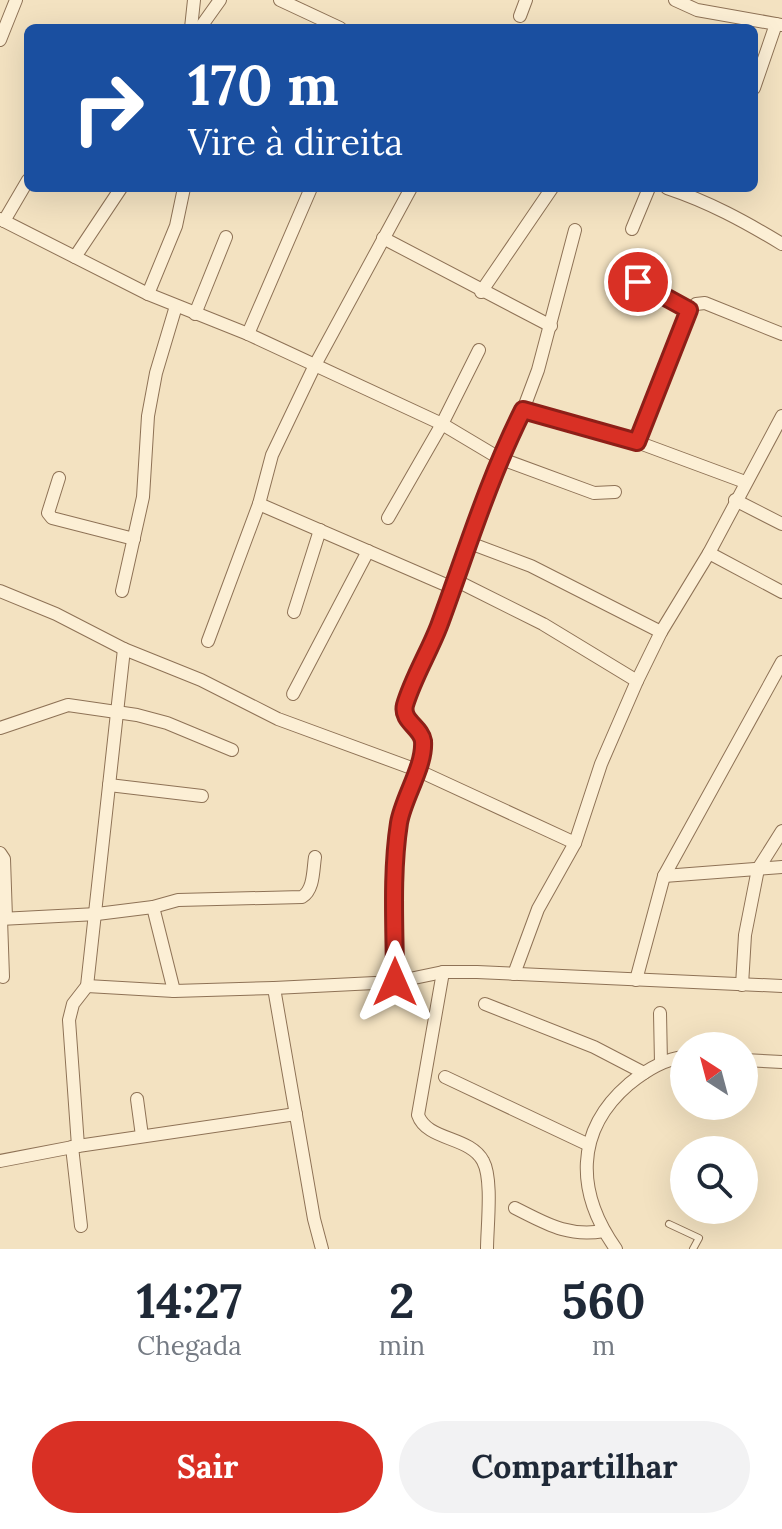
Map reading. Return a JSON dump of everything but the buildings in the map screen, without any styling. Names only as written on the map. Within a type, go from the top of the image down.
[{"type":"street","points":[[0,40],[16,0]]},
{"type":"street","points":[[191,24],[194,0]]},
{"type":"street","points":[[203,24],[220,0]]},
{"type":"street","points":[[280,0],[298,4],[333,24]]},
{"type":"street","points":[[520,16],[526,0]]},
{"type":"street","points":[[675,0],[697,10],[779,24],[758,78]]},
{"type":"street","points":[[24,186],[2,220],[148,294],[248,334],[442,424],[499,458],[594,493],[615,492]]},
{"type":"street","points":[[75,257],[118,192]]},
{"type":"street","points":[[148,294],[176,226],[183,192]]},
{"type":"street","points":[[248,334],[309,192]]},
{"type":"street","points":[[208,641],[259,504],[272,455],[315,365],[409,192]]},
{"type":"street","points":[[481,292],[549,192]]},
{"type":"street","points":[[632,229],[647,192]]},
{"type":"street","points":[[706,194],[782,244]]},
{"type":"street","points":[[395,982],[395,852],[402,805],[417,770],[422,738],[406,716],[406,704],[433,643],[499,458],[523,410],[538,370],[575,230]]},
{"type":"street","points":[[195,314],[226,237]]},
{"type":"street","points":[[383,238],[551,326]]},
{"type":"street","points":[[638,282],[689,310]]},
{"type":"street","points":[[637,442],[689,310],[696,304],[705,303],[782,334]]},
{"type":"street","points":[[122,591],[143,497],[148,416],[156,373],[176,306]]},
{"type":"street","points":[[388,518],[442,424],[479,350]]},
{"type":"street","points":[[523,410],[637,442],[745,482]]},
{"type":"street","points":[[514,974],[538,909],[575,843],[601,764],[637,681],[661,632],[709,553],[782,416]]},
{"type":"street","points":[[59,478],[48,513],[52,518],[134,539]]},
{"type":"street","points":[[735,500],[782,524]]},
{"type":"street","points":[[259,504],[543,624],[637,681]]},
{"type":"street","points":[[294,612],[320,530]]},
{"type":"street","points":[[467,542],[531,566],[661,632]]},
{"type":"street","points":[[293,694],[368,551]]},
{"type":"street","points":[[709,553],[782,589]]},
{"type":"street","points":[[0,591],[56,614],[124,649],[201,680],[278,719],[417,770],[575,843]]},
{"type":"street","points":[[81,1226],[68,1027],[73,1004],[87,986],[124,649]]},
{"type":"street","points":[[636,980],[664,876],[782,662]]},
{"type":"street","points":[[0,728],[68,705],[116,710],[167,723],[232,750]]},
{"type":"street","points":[[109,785],[202,796]]},
{"type":"street","points":[[742,985],[745,935],[758,869],[782,831]]},
{"type":"street","points":[[0,853],[4,859],[3,977]]},
{"type":"street","points":[[3,919],[97,914],[153,907],[178,900],[302,897],[310,888],[315,857]]},
{"type":"street","points":[[664,876],[782,867]]},
{"type":"street","points":[[153,907],[174,991]]},
{"type":"street","points":[[443,972],[418,1115],[420,1122],[428,1128],[469,1148],[483,1161],[487,1180],[487,1249]]},
{"type":"street","points":[[87,986],[174,991],[274,988],[395,982],[443,972],[782,986]]},
{"type":"street","points":[[274,988],[314,1219],[322,1249]]},
{"type":"street","points":[[485,1004],[594,1047],[644,1073]]},
{"type":"street","points":[[660,1013],[661,1063]]},
{"type":"street","points":[[616,1249],[593,1210],[588,1188],[589,1145],[605,1108],[644,1073],[670,1061]]},
{"type":"street","points":[[758,1061],[782,1062]]},
{"type":"street","points":[[445,1077],[589,1145]]},
{"type":"street","points":[[137,1099],[142,1136]]},
{"type":"street","points":[[0,1161],[75,1146],[296,1114]]},
{"type":"street","points":[[515,1208],[551,1226],[581,1235],[604,1231]]},
{"type":"lane","points":[[669,1224],[699,1238],[693,1249]]},
{"type":"route","points":[[395,982],[395,852],[402,805],[417,770],[423,743],[406,716],[406,704],[433,643],[499,458],[523,410],[637,442],[689,310],[638,282]]}]
